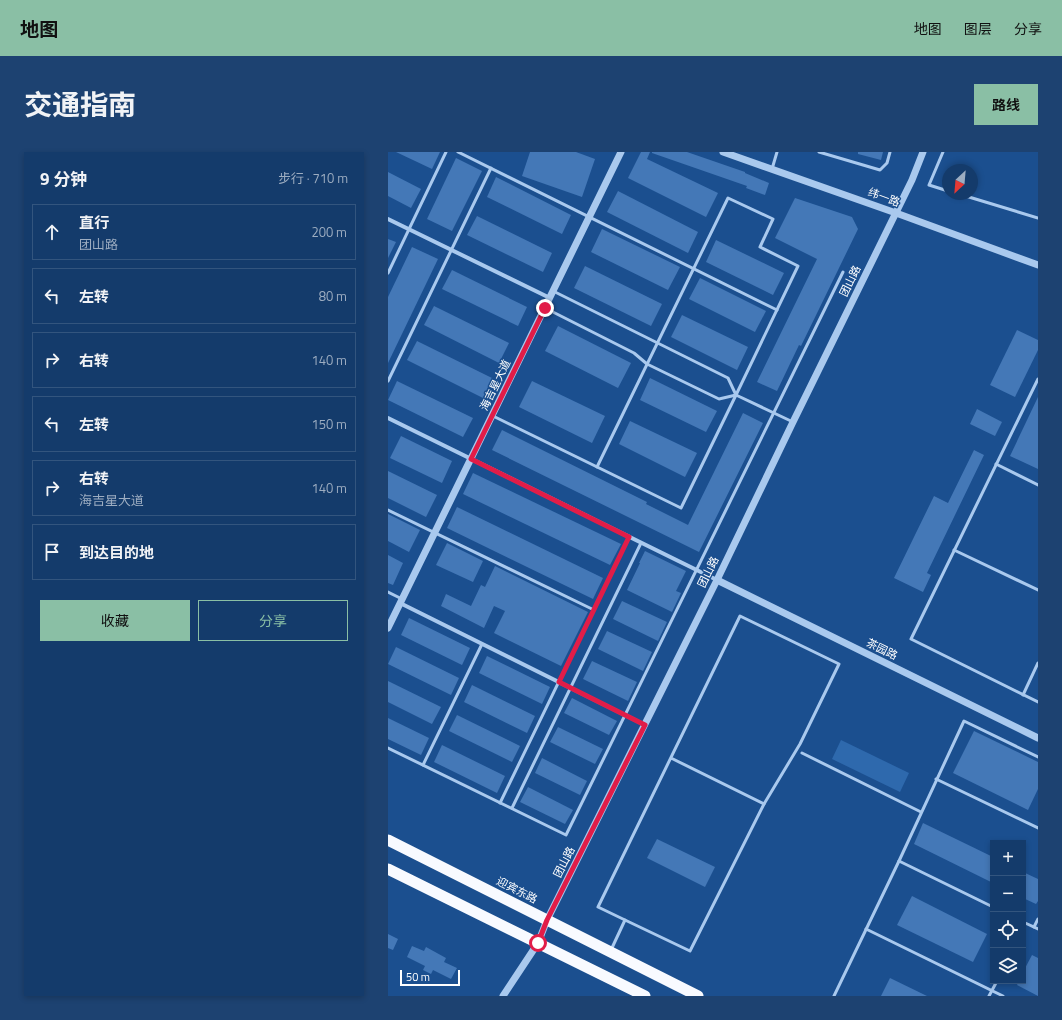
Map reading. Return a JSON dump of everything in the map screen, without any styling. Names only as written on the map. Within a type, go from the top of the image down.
[{"type":"highway","name":"迎宾东路","points":[[388,840],[698,996]]},
{"type":"highway","points":[[388,869],[644,996]]},
{"type":"street","name":"海吉星大道","points":[[388,628],[621,152]]},
{"type":"street","name":"纬一路","points":[[723,152],[1038,265]]},
{"type":"street","name":"团山路","points":[[503,996],[538,943],[547,920],[717,580],[896,213],[912,180],[923,152]]},
{"type":"street","points":[[388,219],[550,298]]},
{"type":"street","points":[[388,418],[717,580]]},
{"type":"street","name":"茶园路","points":[[717,580],[1038,738]]},
{"type":"street","points":[[401,601],[482,644],[645,725]]},
{"type":"lane","points":[[388,273],[446,152]]},
{"type":"lane","points":[[458,152],[590,216],[777,310]]},
{"type":"lane","points":[[772,169],[777,152]]},
{"type":"lane","points":[[819,152],[880,170],[887,163],[890,152]]},
{"type":"lane","points":[[942,189],[929,185],[943,152]]},
{"type":"lane","points":[[388,381],[491,168]]},
{"type":"lane","points":[[492,415],[597,467],[681,508],[798,266],[760,247],[773,220],[728,198],[597,467]]},
{"type":"lane","points":[[978,200],[1038,218]]},
{"type":"lane","points":[[388,748],[566,835],[843,272]]},
{"type":"lane","points":[[553,291],[728,378],[736,395]]},
{"type":"lane","points":[[545,308],[634,353],[648,364],[719,399],[736,395],[793,422]]},
{"type":"lane","points":[[1038,379],[911,639],[1038,702]]},
{"type":"lane","points":[[996,464],[1038,485]]},
{"type":"lane","points":[[388,510],[594,610]]},
{"type":"lane","points":[[500,803],[629,537]]},
{"type":"lane","points":[[512,808],[642,543]]},
{"type":"lane","points":[[954,550],[1038,590]]},
{"type":"lane","points":[[388,592],[401,601]]},
{"type":"lane","points":[[740,616],[838,664],[800,744],[764,804],[690,951],[598,906],[671,758],[740,616]]},
{"type":"lane","points":[[423,765],[482,644]]},
{"type":"lane","points":[[1023,695],[1038,662]]},
{"type":"lane","points":[[834,996],[964,721],[1038,757]]},
{"type":"lane","points":[[802,753],[921,812]]},
{"type":"lane","points":[[671,758],[764,804]]},
{"type":"lane","points":[[936,779],[1038,828]]},
{"type":"lane","points":[[899,861],[990,906]]},
{"type":"lane","points":[[1034,927],[1038,919]]},
{"type":"lane","points":[[610,952],[625,920]]},
{"type":"lane","points":[[1026,923],[1038,929]]},
{"type":"lane","points":[[866,929],[1003,996]]},
{"type":"lane","points":[[989,996],[995,984]]},
{"type":"shaded area","points":[[841,740],[909,773],[900,792],[832,759]]},
{"type":"building","points":[[396,152],[440,152],[432,169]]},
{"type":"building","points":[[530,152],[576,152],[595,159],[582,197],[522,176]]},
{"type":"building","points":[[641,152],[650,152],[647,159],[718,193],[706,217],[628,178]]},
{"type":"building","points":[[652,152],[687,152],[745,172],[769,183],[765,195],[746,188],[747,186]]},
{"type":"building","points":[[858,152],[883,152],[881,160],[858,154]]},
{"type":"building","points":[[456,158],[482,171],[452,231],[427,219]]},
{"type":"building","points":[[388,172],[421,189],[411,208],[388,196]]},
{"type":"building","points":[[496,177],[571,215],[562,234],[487,197]]},
{"type":"building","points":[[618,191],[698,232],[688,253],[607,212]]},
{"type":"building","points":[[795,198],[852,217],[858,229],[801,346],[799,345],[777,391],[757,382],[817,259],[775,238]]},
{"type":"building","points":[[477,216],[552,253],[543,272],[467,235]]},
{"type":"building","points":[[602,229],[680,267],[668,290],[591,252]]},
{"type":"building","points":[[388,239],[396,242],[388,258]]},
{"type":"building","points":[[716,240],[784,273],[773,295],[706,262]]},
{"type":"building","points":[[412,247],[438,259],[388,363],[388,297]]},
{"type":"building","points":[[585,266],[662,304],[651,326],[574,288]]},
{"type":"building","points":[[452,270],[527,307],[518,326],[442,289]]},
{"type":"building","points":[[700,278],[766,311],[755,332],[689,299]]},
{"type":"building","points":[[434,306],[509,343],[499,363],[424,325]]},
{"type":"building","points":[[682,315],[748,347],[737,370],[671,337]]},
{"type":"building","points":[[558,326],[631,363],[618,388],[545,351]]},
{"type":"building","points":[[1017,330],[1038,340],[1038,350],[1015,397],[990,385]]},
{"type":"building","points":[[417,341],[492,378],[483,398],[407,360]]},
{"type":"building","points":[[650,378],[717,411],[706,432],[640,400]]},
{"type":"building","points":[[397,381],[473,418],[463,437],[388,400]]},
{"type":"building","points":[[532,381],[605,416],[592,443],[519,407]]},
{"type":"building","points":[[1038,397],[1038,469],[1010,456]]},
{"type":"building","points":[[977,409],[1002,422],[995,436],[970,424]]},
{"type":"building","points":[[743,413],[763,423],[699,552],[492,450],[502,430],[647,502],[646,504],[688,525]]},
{"type":"building","points":[[630,421],[697,453],[685,477],[619,444]]},
{"type":"building","points":[[401,436],[452,461],[442,483],[390,458]]},
{"type":"building","points":[[974,450],[984,455],[927,573],[931,575],[923,592],[894,578],[934,496],[948,503]]},
{"type":"building","points":[[388,471],[437,495],[426,517],[388,498]]},
{"type":"building","points":[[473,473],[621,544],[610,565],[463,494]]},
{"type":"building","points":[[457,507],[603,578],[593,599],[447,528]]},
{"type":"building","points":[[388,514],[420,530],[409,552],[388,541]]},
{"type":"building","points":[[447,543],[483,561],[473,582],[436,565]]},
{"type":"building","points":[[645,551],[686,571],[676,591],[681,593],[672,612],[627,590]]},
{"type":"building","points":[[388,555],[403,563],[393,585],[388,583]]},
{"type":"building","points":[[495,566],[588,612],[561,666],[494,633],[505,611],[494,606],[484,628],[441,606],[446,594],[471,606],[481,585],[485,587]]},
{"type":"building","points":[[622,601],[667,622],[658,641],[613,619]]},
{"type":"building","points":[[409,618],[470,648],[462,665],[401,635]]},
{"type":"building","points":[[607,631],[652,652],[643,671],[598,649]]},
{"type":"building","points":[[396,647],[459,678],[451,695],[388,664]]},
{"type":"building","points":[[487,656],[550,687],[542,704],[479,673]]},
{"type":"building","points":[[592,661],[637,682],[628,701],[583,679]]},
{"type":"building","points":[[388,681],[441,707],[432,724],[388,702]]},
{"type":"building","points":[[472,685],[535,716],[527,733],[464,702]]},
{"type":"building","points":[[572,698],[617,721],[609,735],[564,713]]},
{"type":"building","points":[[457,715],[520,746],[512,762],[449,731]]},
{"type":"building","points":[[388,718],[429,738],[421,755],[388,739]]},
{"type":"building","points":[[558,727],[603,749],[595,764],[550,742]]},
{"type":"building","points":[[974,731],[1038,762],[1038,789],[1028,810],[953,773]]},
{"type":"building","points":[[442,745],[505,776],[497,793],[434,762]]},
{"type":"building","points":[[542,758],[587,781],[580,795],[535,773]]},
{"type":"building","points":[[528,787],[573,810],[565,824],[520,802]]},
{"type":"building","points":[[923,823],[990,856],[990,882],[914,844]]},
{"type":"building","points":[[657,839],[715,867],[705,887],[647,858]]},
{"type":"building","points":[[1026,873],[1038,879],[1038,901],[1036,904],[1026,899]]},
{"type":"building","points":[[912,896],[987,934],[973,962],[897,925]]},
{"type":"building","points":[[388,934],[398,939],[393,950],[388,948]]},
{"type":"building","points":[[412,946],[424,951],[426,947],[446,958],[444,962],[457,968],[451,979],[433,970],[431,974],[423,970],[425,966],[407,957]]},
{"type":"building","points":[[1032,955],[1038,958],[1038,996],[1017,985],[1026,984],[1026,966]]},
{"type":"building","points":[[890,978],[927,996],[881,996]]},
{"type":"route","points":[[538,943],[547,920],[645,725],[559,682],[629,537],[471,459],[545,308]]}]
